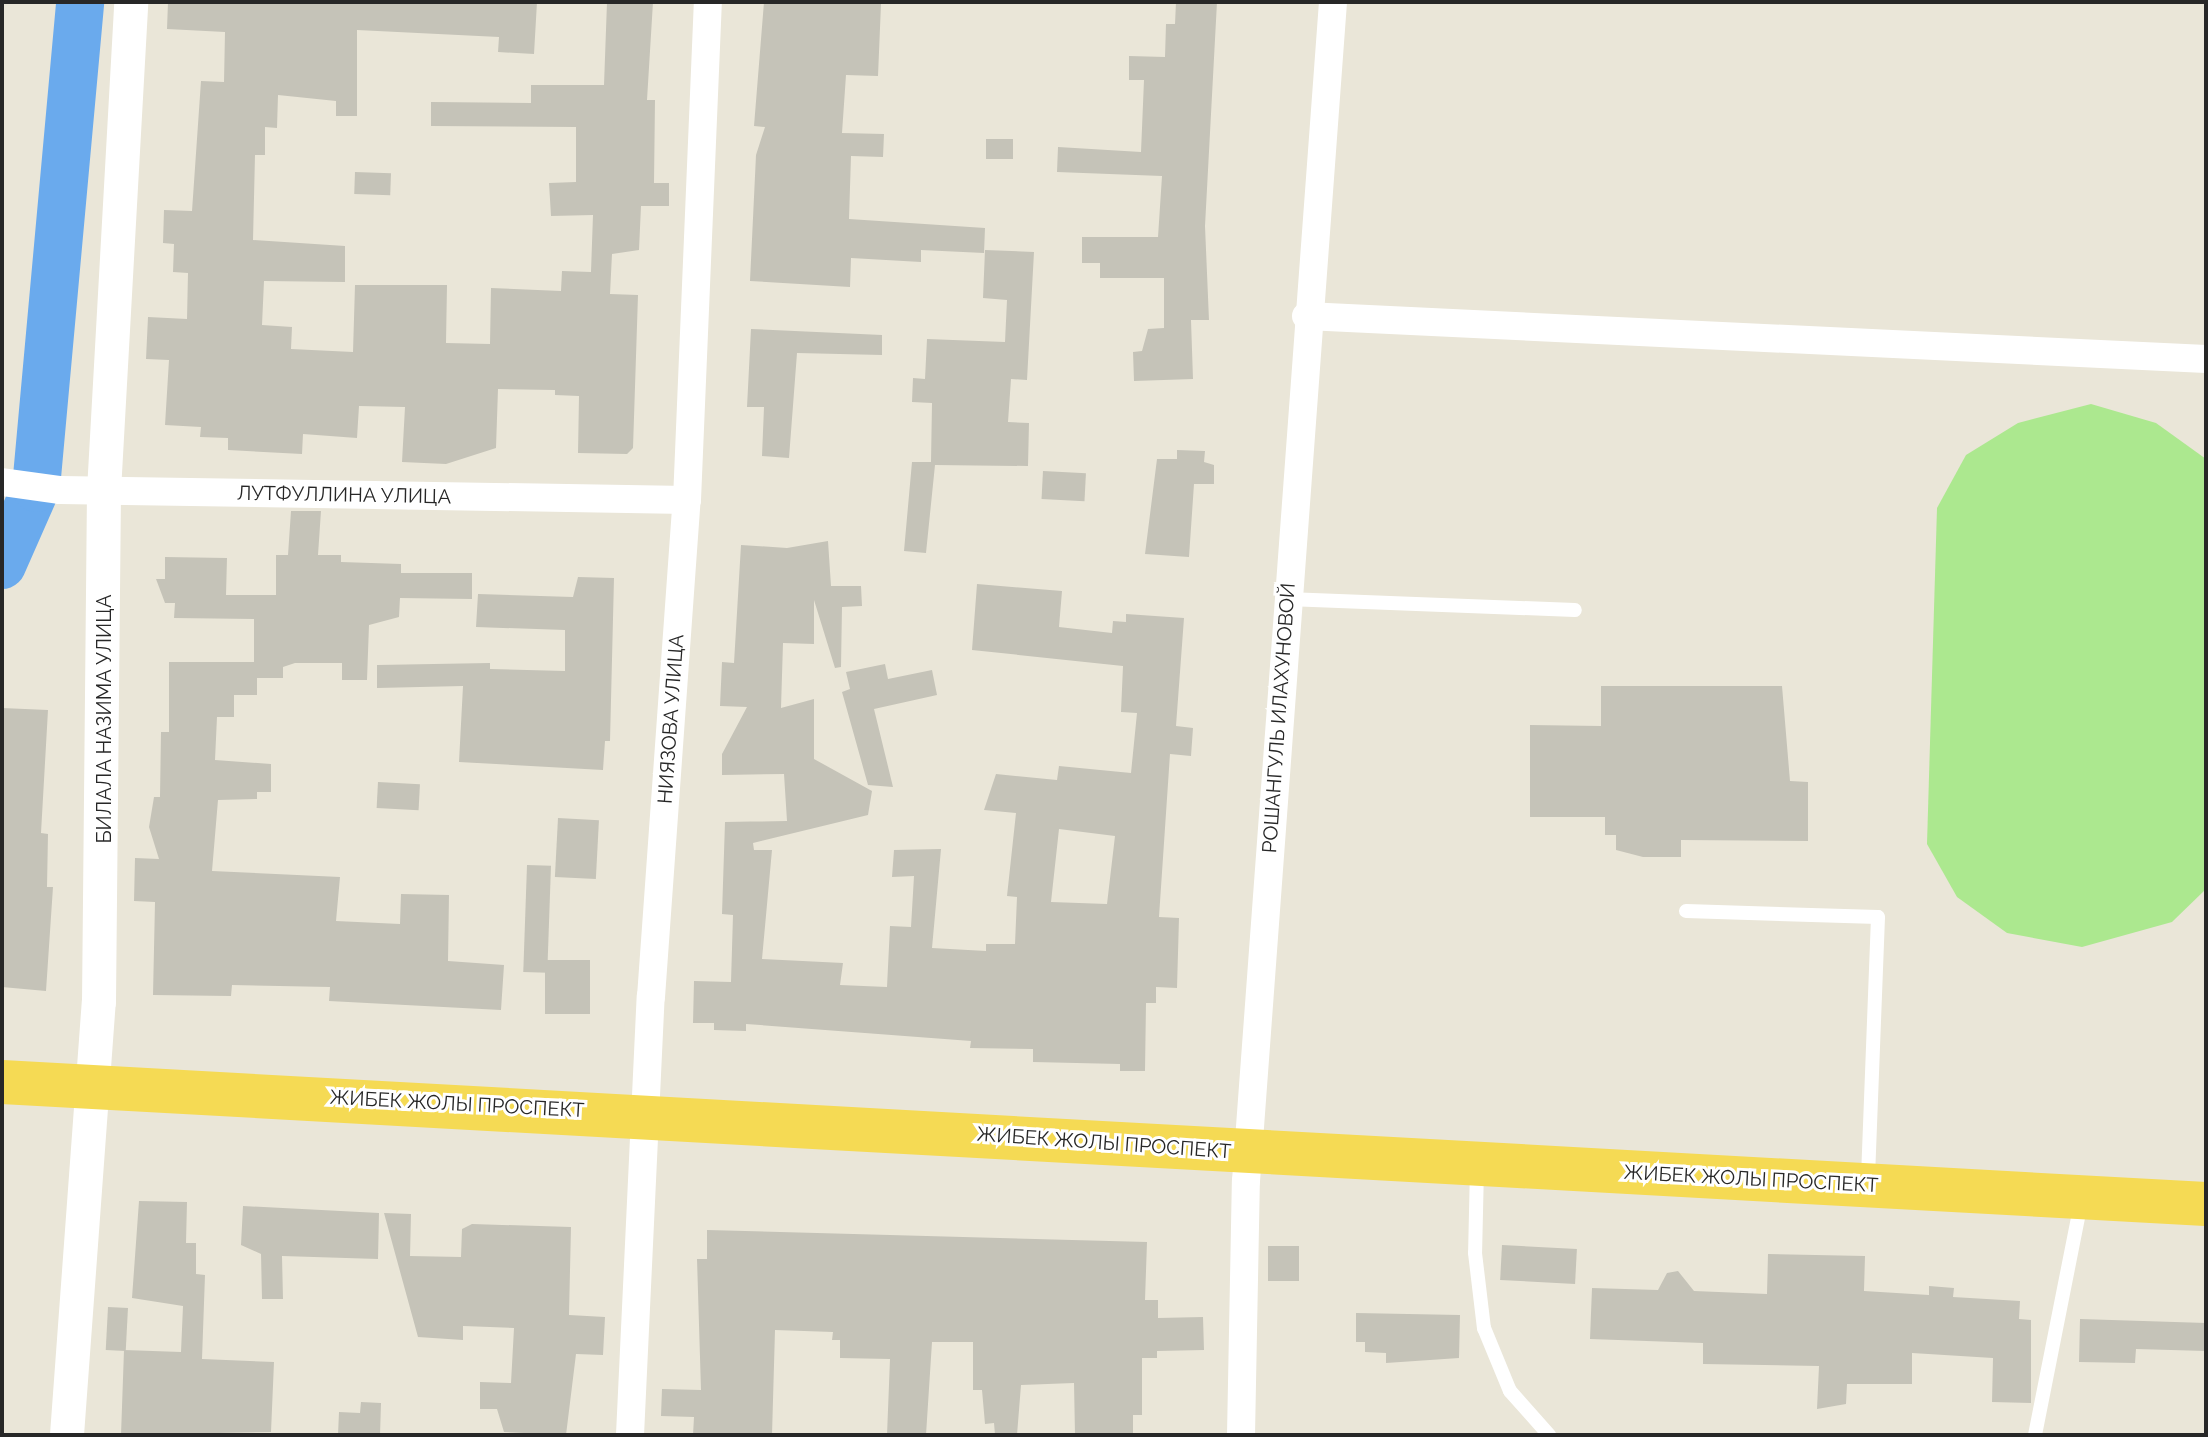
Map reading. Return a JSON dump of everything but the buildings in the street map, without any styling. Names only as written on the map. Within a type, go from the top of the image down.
[{"type":"highway","name":"ЖИБЕК ЖОЛЫ ПРОСПЕКТ","points":[[2,1082],[646,1114],[1250,1152],[2206,1204]]},
{"type":"street","name":"БИЛАЛА НАЗИМА УЛИЦА","points":[[67,1435],[92,1086],[104,837],[104,491],[131,2]]},
{"type":"street","name":"НИЯЗОВА УЛИЦА","points":[[630,1435],[646,1114],[687,500],[708,2]]},
{"type":"street","name":"РОШАНГУЛЬ ИЛАХУНОВОЙ","points":[[1241,1435],[1250,1152],[1306,316],[1333,2]]},
{"type":"street","points":[[1306,316],[2206,359]]},
{"type":"street","name":"ЛУТФУЛЛИНА УЛИЦА","points":[[2,482],[60,490],[687,500]]},
{"type":"lane","points":[[1287,599],[1575,610]]},
{"type":"lane","points":[[1686,911],[1878,917],[1868,1185]]},
{"type":"lane","points":[[1477,1164],[1475,1253],[1484,1328],[1510,1391],[1549,1435]]},
{"type":"lane","points":[[2035,1435],[2081,1197]]},
{"type":"green space","points":[[2091,404],[2156,423],[2206,459],[2206,889],[2172,922],[2082,947],[2007,933],[1957,897],[1927,844],[1937,508],[1966,455],[2018,423]]},
{"type":"waterway","points":[[2,565],[36,488],[80,2]]}]
